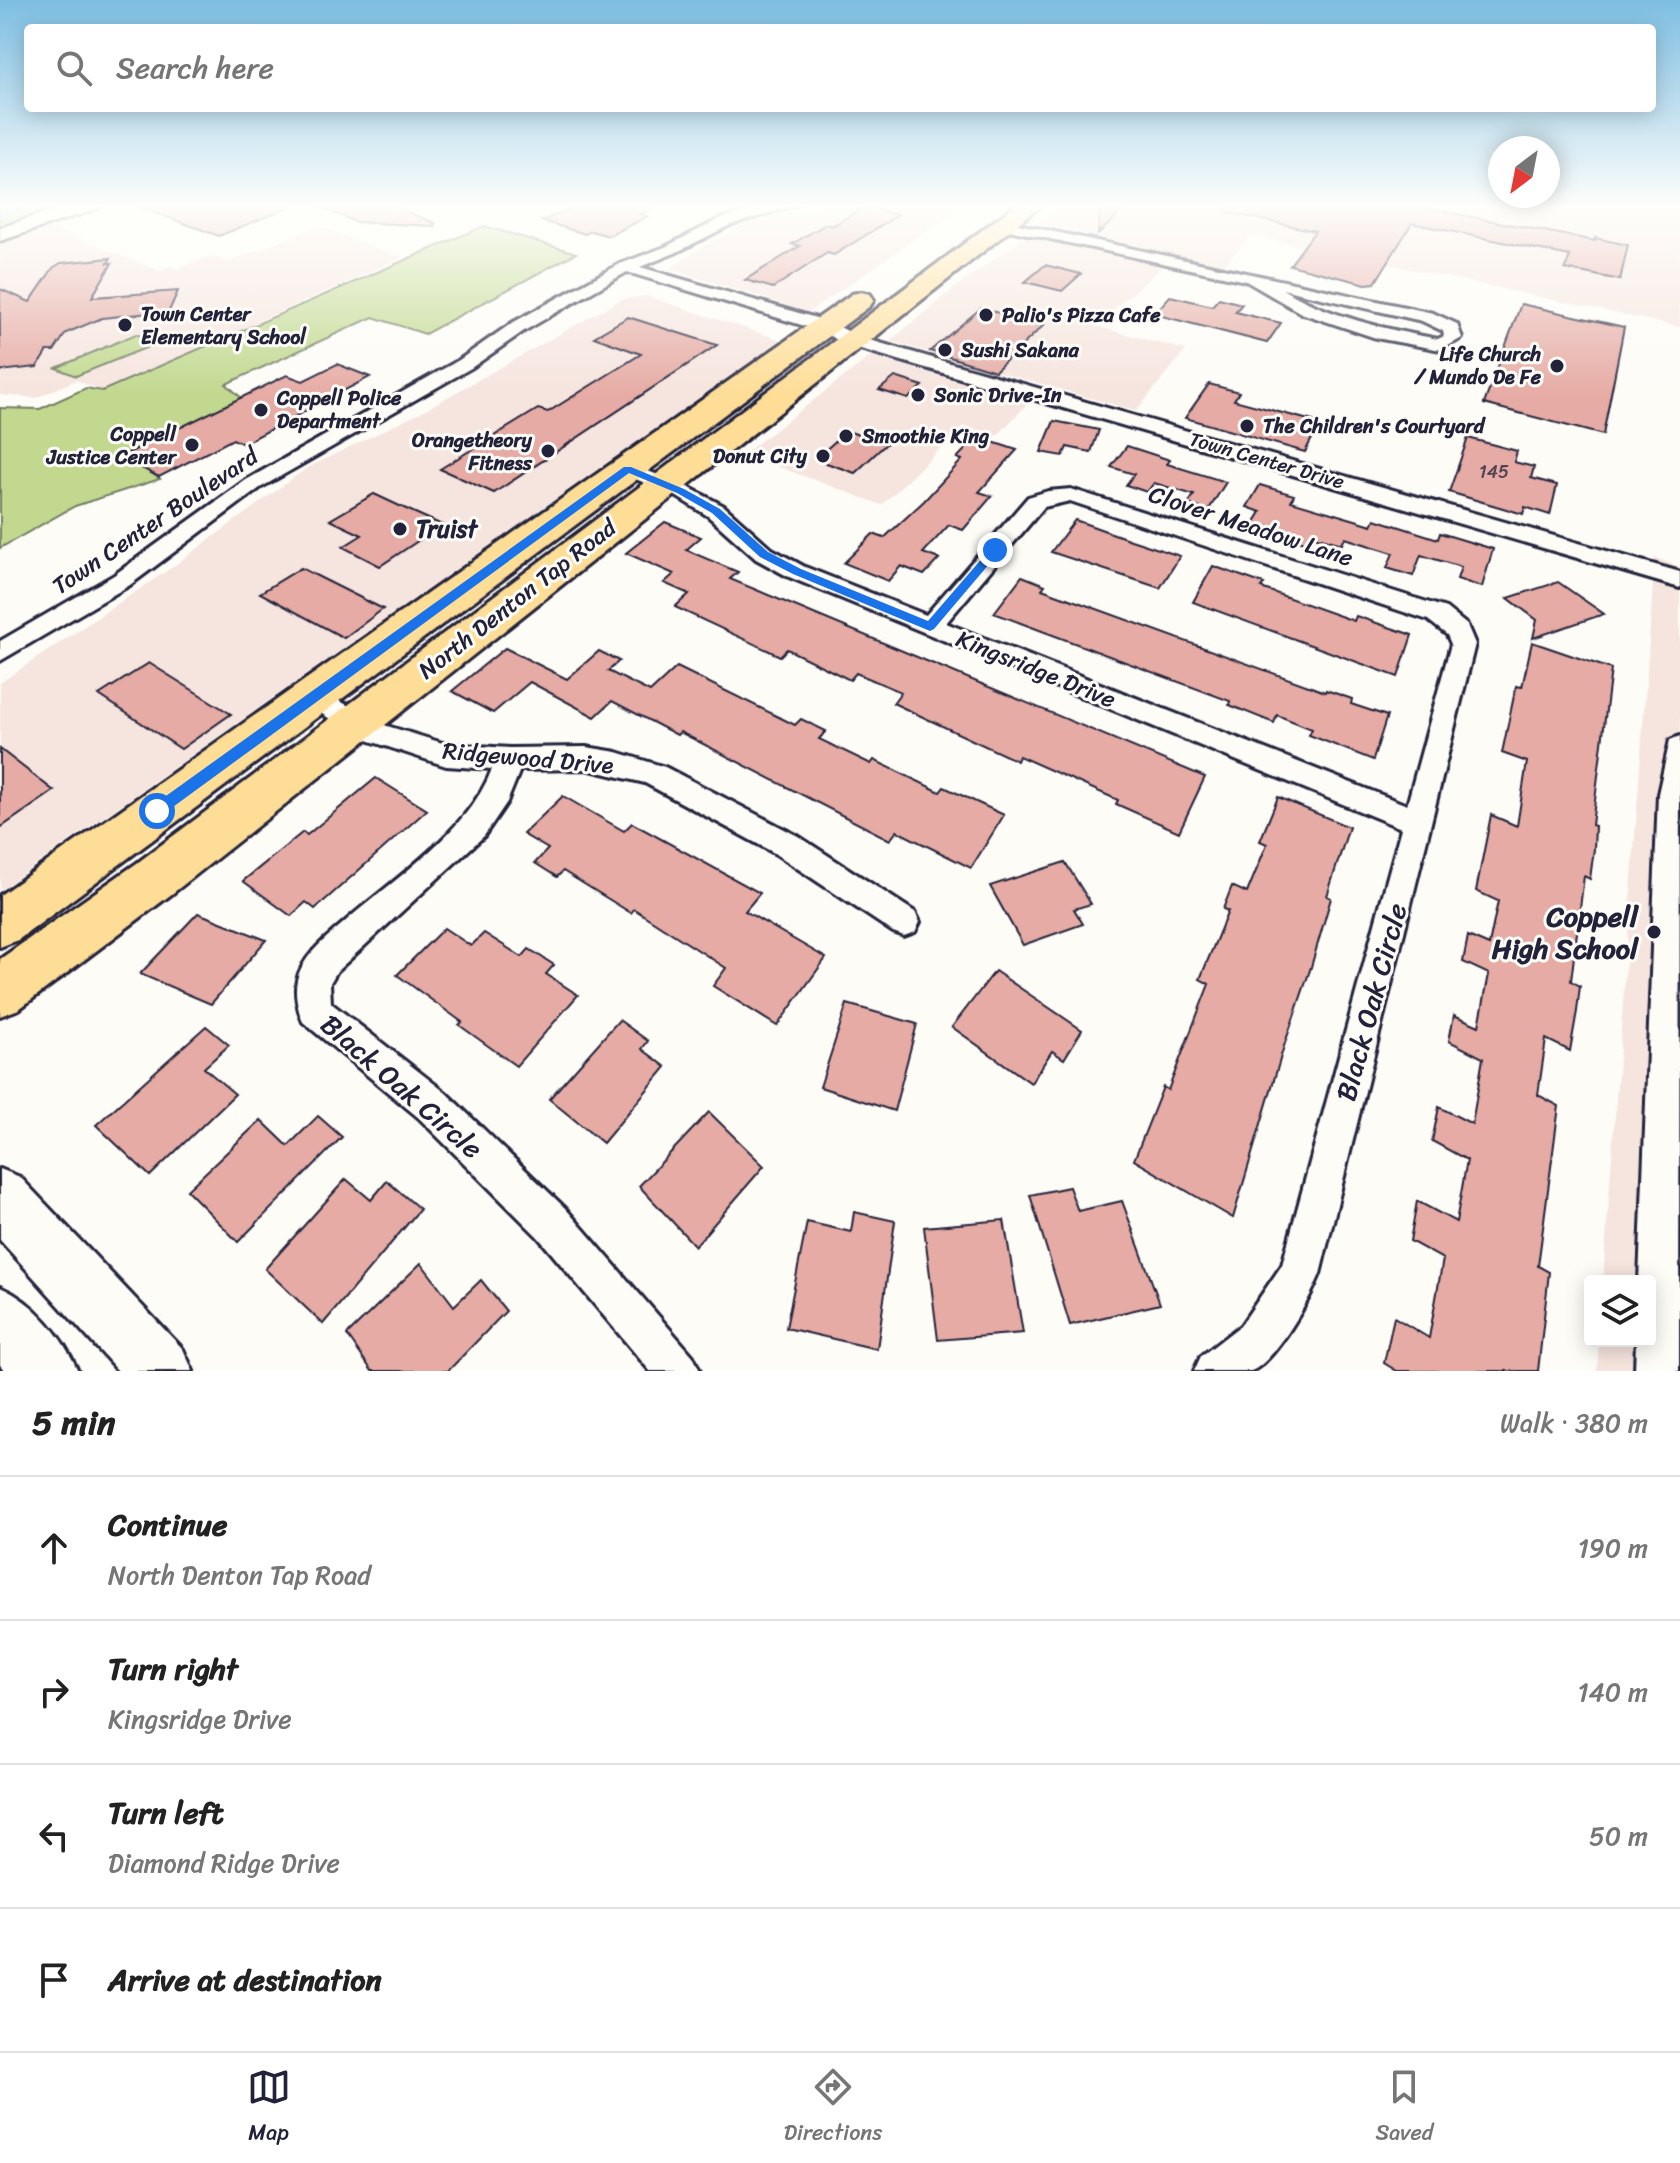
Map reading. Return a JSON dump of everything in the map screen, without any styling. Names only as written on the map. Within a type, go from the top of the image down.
[{"type":"main road","name":"North Denton Tap Road","points":[[0,991],[155,878],[853,341],[939,268]]},
{"type":"main road","name":"North Denton Tap Road","points":[[0,924],[877,289]]},
{"type":"street","name":"Town Center Boulevard","points":[[465,364],[535,334],[638,268]]},
{"type":"street","name":"Town Center Boulevard","points":[[0,652],[122,580],[264,477],[465,364],[518,327],[608,277],[644,273],[653,268]]},
{"type":"street","points":[[1207,268],[1252,278],[1427,317],[1451,328],[1453,338],[1441,345],[1382,334],[1307,310],[1252,278]]},
{"type":"street","name":"Town Center Drive","points":[[644,273],[816,332]]},
{"type":"street","name":"Town Center Drive","points":[[626,275],[1680,580]]},
{"type":"street","name":"Kingsridge Drive","points":[[628,469],[716,511],[764,554],[775,560],[930,626],[1417,822]]},
{"type":"street","name":"Clover Meadow Lane","points":[[930,626],[1036,502],[1048,497],[1071,495],[1437,614]]},
{"type":"street","name":"Black Oak Circle","points":[[1216,1371],[1256,1340],[1300,1274],[1463,644],[1458,631],[1437,614]]},
{"type":"street","name":"Ridgewood Drive","points":[[314,697],[374,732],[446,755],[510,759],[586,758],[617,763],[655,775],[787,845],[904,922]]},
{"type":"street","points":[[1657,1371],[1672,794],[1680,747]]},
{"type":"street","name":"Black Oak Circle","points":[[510,759],[497,794],[474,827],[325,960],[313,981],[315,1011],[432,1105],[552,1223],[678,1371]]},
{"type":"street","points":[[0,1197],[161,1371]]},
{"type":"street","points":[[0,1318],[46,1371]]},
{"type":"shaded area","name":"Town Center Elementary School","points":[[0,268],[152,268],[159,271],[166,268],[379,268],[102,391],[76,380],[36,398],[0,395]]},
{"type":"shaded area","points":[[671,268],[873,268],[809,312]]},
{"type":"shaded area","points":[[982,268],[1161,268],[1095,326],[1186,350],[1136,411],[890,341]]},
{"type":"shaded area","points":[[1404,268],[1680,268],[1680,327]]},
{"type":"shaded area","points":[[646,296],[781,340],[0,890],[0,683],[171,568],[307,468],[421,412],[622,299]]},
{"type":"shaded area","points":[[871,356],[1029,402],[997,436],[963,426],[882,505],[744,454]]},
{"type":"shaded area","name":"Coppell High School","points":[[1655,558],[1680,567],[1680,1371],[1597,1371],[1599,1347],[1656,1347],[1656,1275],[1603,1275]]},
{"type":"green space","points":[[387,268],[548,268],[425,334],[373,317],[226,384],[245,401],[132,460],[160,479],[75,506],[0,548],[0,408],[40,409],[86,388],[102,391]]},
{"type":"green space","points":[[136,334],[158,343],[76,376],[56,368]]},
{"type":"building","name":"Town Center Elementary School","points":[[53,268],[109,268],[92,297],[178,291],[169,311],[102,318],[66,333],[54,351],[47,351],[37,367],[0,371],[0,289],[30,302]]},
{"type":"building","points":[[764,268],[804,268],[773,288],[745,280]]},
{"type":"building","points":[[1041,268],[1081,274],[1062,291],[1025,282]]},
{"type":"building","points":[[1302,268],[1384,268],[1375,283],[1366,284]]},
{"type":"building","points":[[1565,268],[1623,268],[1620,280]]},
{"type":"building","points":[[1170,296],[1212,306],[1219,298],[1242,304],[1235,312],[1281,323],[1267,343],[1154,314]]},
{"type":"building","name":"Life Church / Mundo De Fe","points":[[1521,304],[1624,327],[1603,435],[1484,404]]},
{"type":"building","points":[[981,308],[1044,325],[995,371],[930,351]]},
{"type":"building","points":[[628,317],[717,345],[494,493],[440,469],[538,409],[548,412],[641,354],[594,337]]},
{"type":"building","name":"Coppell Police Department","points":[[337,364],[370,377],[243,444],[233,439],[159,477],[120,457],[287,375],[303,381]]},
{"type":"building","points":[[895,377],[923,386],[908,399],[879,390]]},
{"type":"building","points":[[1209,384],[1239,392],[1234,400],[1320,423],[1305,452],[1185,418]]},
{"type":"building","points":[[1054,421],[1099,430],[1091,452],[1067,447],[1063,456],[1041,452]]},
{"type":"building","points":[[847,431],[886,444],[855,473],[815,459]]},
{"type":"building","points":[[977,437],[1017,450],[979,492],[992,496],[963,530],[949,525],[923,553],[939,559],[924,575],[901,566],[888,581],[844,563],[873,534],[884,538],[924,501],[962,460],[957,458]]},
{"type":"building","points":[[1468,438],[1517,451],[1514,462],[1534,467],[1531,478],[1557,485],[1550,515],[1525,507],[1523,514],[1449,492]]},
{"type":"building","points":[[1127,446],[1170,460],[1167,464],[1226,482],[1208,511],[1188,504],[1194,495],[1154,483],[1147,492],[1126,485],[1134,474],[1111,467]]},
{"type":"building","points":[[1260,485],[1294,495],[1291,501],[1372,525],[1375,519],[1438,539],[1440,533],[1493,549],[1482,587],[1457,579],[1461,567],[1421,555],[1413,576],[1387,568],[1393,553],[1345,538],[1342,544],[1314,536],[1310,544],[1253,525],[1261,512],[1247,507]]},
{"type":"building","name":"Truist","points":[[374,494],[442,525],[380,566],[343,547],[362,535],[330,520]]},
{"type":"building","points":[[1075,520],[1180,556],[1160,588],[1051,552]]},
{"type":"building","points":[[665,522],[701,537],[686,550],[738,572],[730,579],[1205,777],[1179,832],[1116,804],[1118,800],[1019,756],[1017,761],[893,703],[901,692],[856,673],[850,680],[787,649],[780,656],[675,607],[689,594],[664,583],[674,574],[626,553]]},
{"type":"building","points":[[1213,566],[1264,584],[1261,588],[1354,621],[1356,616],[1412,635],[1398,677],[1193,602]]},
{"type":"building","points":[[301,568],[383,609],[344,638],[260,593]]},
{"type":"building","points":[[1022,576],[1045,585],[1042,589],[1325,692],[1352,699],[1351,704],[1387,716],[1373,760],[1309,735],[1312,729],[1277,715],[1274,723],[1229,705],[1230,701],[994,613]]},
{"type":"building","points":[[1558,582],[1604,614],[1533,638],[1537,620],[1508,598]]},
{"type":"building","points":[[1532,642],[1611,669],[1592,825],[1595,826],[1594,849],[1590,879],[1584,876],[1571,981],[1580,986],[1577,1011],[1570,1051],[1546,1039],[1538,1095],[1559,1106],[1538,1266],[1549,1272],[1538,1371],[1397,1371],[1384,1363],[1394,1317],[1429,1338],[1443,1259],[1410,1241],[1417,1201],[1456,1222],[1467,1160],[1432,1141],[1439,1107],[1472,1124],[1483,1058],[1449,1041],[1454,1015],[1479,1026],[1489,974],[1463,962],[1468,936],[1489,945],[1498,901],[1476,891],[1491,815],[1517,826],[1527,762],[1502,753],[1516,686],[1522,687]]},
{"type":"building","points":[[505,648],[567,679],[599,651],[619,661],[608,671],[650,692],[677,667],[795,725],[801,719],[826,731],[819,739],[871,764],[874,760],[940,792],[944,787],[1004,815],[971,868],[897,831],[890,840],[680,732],[677,735],[612,701],[595,717],[530,682],[493,713],[452,691]]},
{"type":"building","points":[[149,663],[231,714],[181,749],[99,695]]},
{"type":"building","points":[[0,749],[54,791],[0,828]]},
{"type":"building","points":[[376,778],[427,810],[315,909],[306,902],[291,916],[243,881],[303,832],[307,835]]},
{"type":"building","points":[[563,796],[624,831],[632,823],[760,893],[745,911],[826,958],[777,1026],[713,986],[726,968],[634,909],[631,913],[563,871],[557,877],[535,863],[548,849],[523,834]]},
{"type":"building","points":[[1278,797],[1349,827],[1327,896],[1331,898],[1311,967],[1233,1218],[1134,1160],[1163,1087],[1168,1090],[1209,984],[1200,979],[1228,911],[1223,909],[1232,886],[1247,893],[1267,844],[1260,841]]},
{"type":"building","points":[[1065,862],[1091,904],[1074,909],[1083,924],[1023,945],[990,886]]},
{"type":"building","points":[[198,913],[266,940],[211,1004],[140,974]]},
{"type":"building","points":[[444,928],[471,946],[484,933],[522,957],[529,949],[554,965],[546,974],[578,995],[516,1066],[397,975]]},
{"type":"building","points":[[995,971],[1082,1030],[1064,1059],[1052,1051],[1031,1083],[952,1027]]},
{"type":"building","points":[[847,1004],[917,1024],[894,1111],[820,1087]]},
{"type":"building","points":[[619,1020],[648,1041],[642,1049],[666,1067],[603,1143],[549,1099]]},
{"type":"building","points":[[206,1026],[229,1045],[204,1068],[235,1094],[150,1176],[96,1125]]},
{"type":"building","points":[[709,1112],[764,1166],[695,1246],[639,1186]]},
{"type":"building","points":[[318,1116],[342,1137],[238,1242],[187,1190],[261,1120],[288,1146]]},
{"type":"building","points":[[346,1179],[371,1200],[387,1181],[420,1209],[323,1324],[265,1269]]},
{"type":"building","points":[[1069,1187],[1078,1211],[1122,1201],[1160,1304],[1070,1325],[1030,1195]]},
{"type":"building","points":[[854,1212],[895,1221],[877,1349],[786,1328],[807,1222],[851,1232]]},
{"type":"building","points":[[1004,1220],[1023,1333],[938,1340],[924,1227]]},
{"type":"building","points":[[421,1263],[454,1306],[481,1280],[506,1311],[448,1371],[372,1371],[347,1335]]},
{"type":"place","name":"Palio's Pizza Cafe","points":[[986,315]]},
{"type":"place","name":"Town Center Elementary School","points":[[125,325]]},
{"type":"place","name":"Sushi Sakana","points":[[945,350]]},
{"type":"place","name":"Life Church / Mundo De Fe","points":[[1557,366]]},
{"type":"place","name":"Sonic Drive-In","points":[[918,395]]},
{"type":"place","name":"Coppell Police Department","points":[[261,410]]},
{"type":"place","name":"The Children's Courtyard","points":[[1247,426]]},
{"type":"place","name":"Smoothie King","points":[[846,436]]},
{"type":"place","name":"Coppell Justice Center","points":[[192,445]]},
{"type":"place","name":"Orangetheory Fitness","points":[[548,451]]},
{"type":"place","name":"Donut City","points":[[823,456]]},
{"type":"place","name":"Truist","points":[[400,529]]},
{"type":"place","name":"Coppell High School","points":[[1654,932]]},
{"type":"route","points":[[157,811],[628,469],[681,491],[716,511],[764,554],[797,572],[930,626],[995,550]]}]
